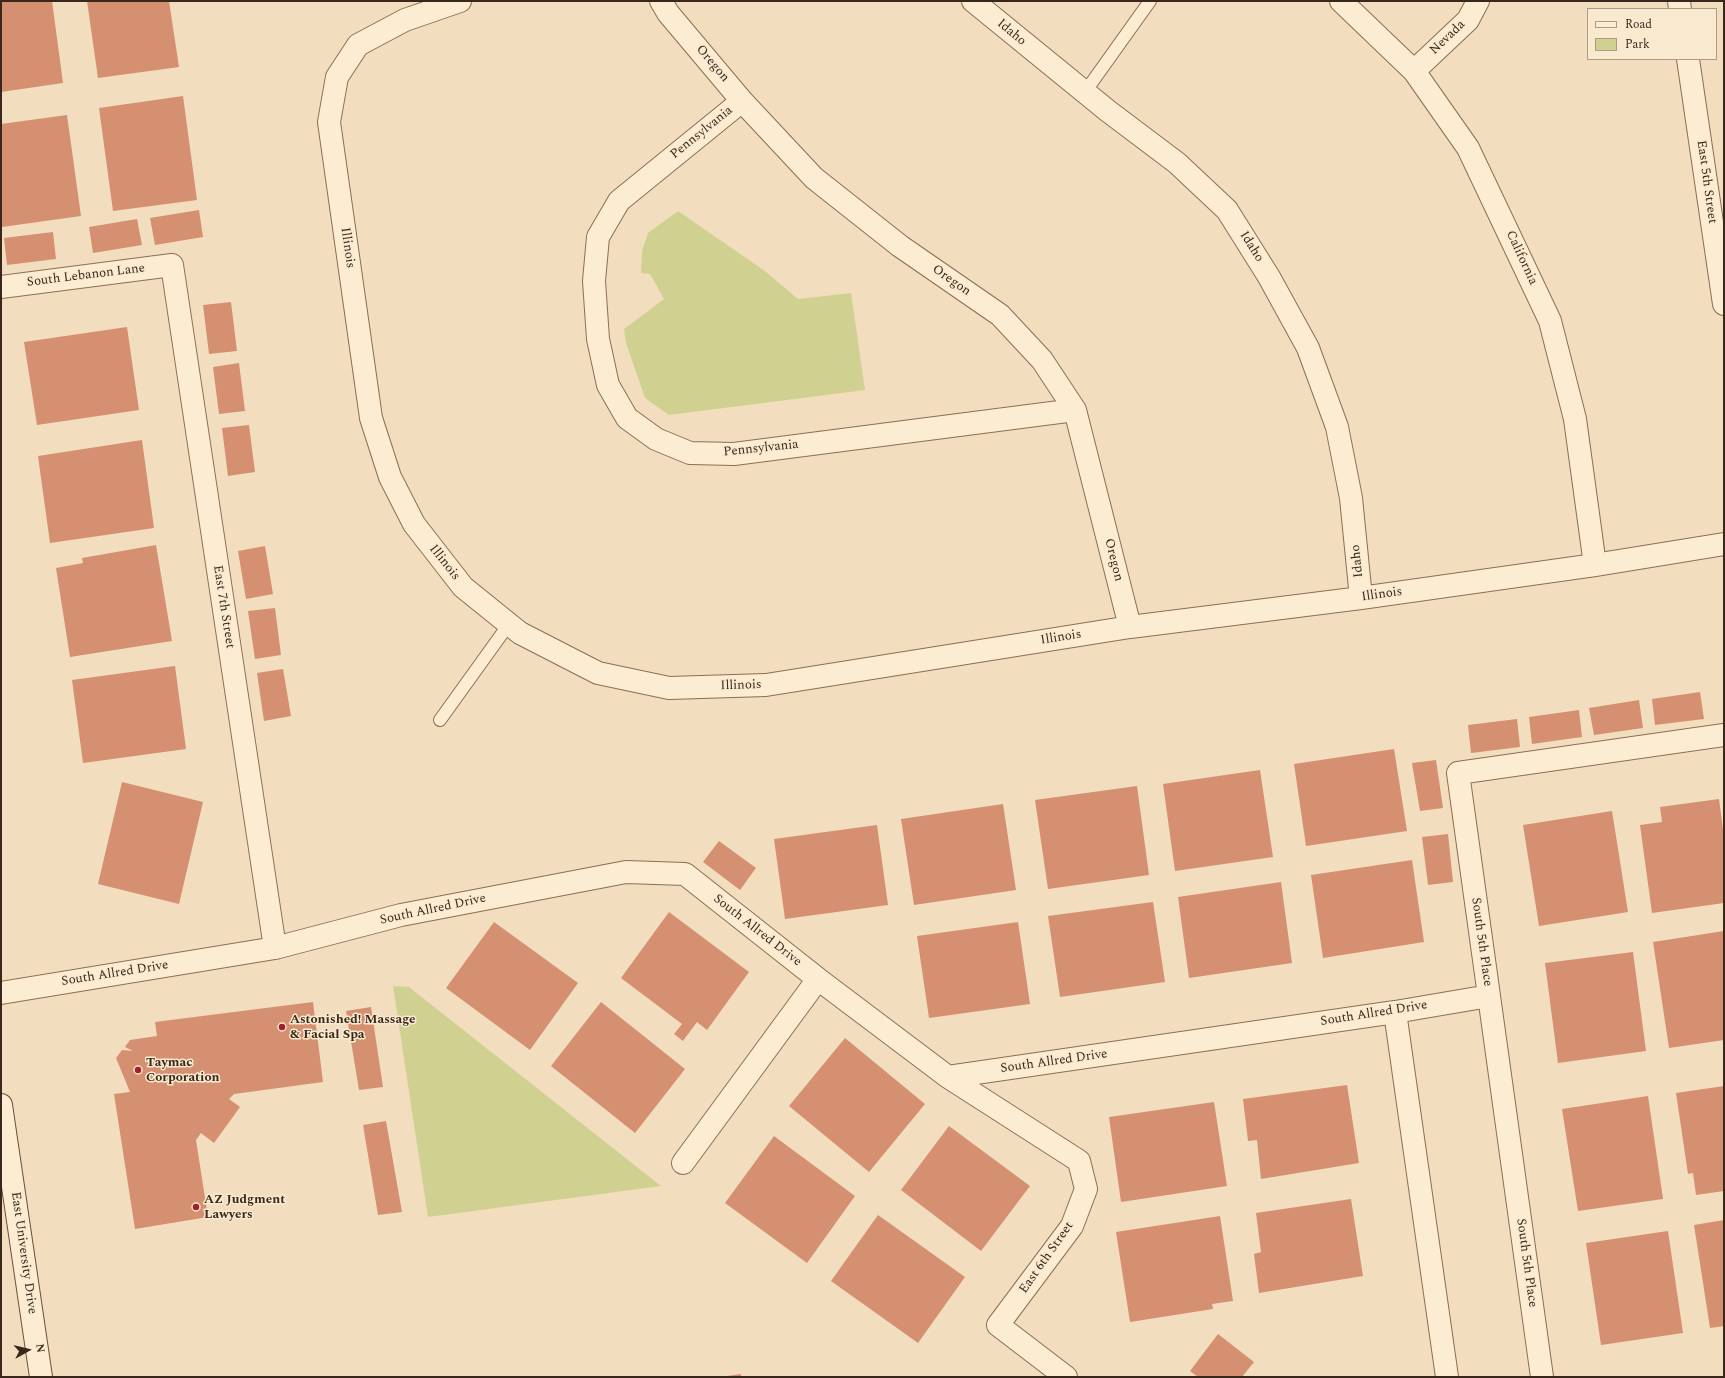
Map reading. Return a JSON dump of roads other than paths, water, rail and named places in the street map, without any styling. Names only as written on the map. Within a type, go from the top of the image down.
[{"type":"street","name":"Illinois","points":[[460,1],[405,20],[358,45],[338,77],[329,122],[371,418],[390,477],[414,524],[463,587],[520,633],[598,673],[669,688],[766,685],[1130,627],[1362,598],[1595,566],[1724,544]]},
{"type":"street","name":"Oregon","points":[[661,1],[668,13],[742,100],[814,178],[900,246],[1000,315],[1042,360],[1074,410],[1130,627]]},
{"type":"street","name":"Idaho","points":[[973,1],[1085,92],[1177,163],[1227,210],[1269,277],[1308,348],[1337,427],[1351,498],[1362,598]]},
{"type":"street","name":"California","points":[[1341,1],[1414,71],[1468,148],[1550,321],[1574,419],[1595,566]]},
{"type":"street","name":"Nevada","points":[[1414,71],[1468,20],[1478,1]]},
{"type":"street","name":"East 5th Street","points":[[1688,60],[1724,304]]},
{"type":"street","name":"Pennsylvania","points":[[742,100],[619,201],[598,237],[594,281],[598,339],[608,385],[627,418],[656,439],[690,453],[734,454],[1074,410]]},
{"type":"street","name":"South Lebanon Lane","points":[[1,287],[172,265]]},
{"type":"street","name":"East 7th Street","points":[[172,265],[275,948]]},
{"type":"street","name":"South 5th Place","points":[[1542,1377],[1458,773],[1724,735]]},
{"type":"street","name":"South Allred Drive","points":[[1,993],[275,948],[401,915],[626,872],[685,874],[818,979],[948,1078],[1395,1012],[1489,996]]},
{"type":"street","points":[[683,1163],[818,979]]},
{"type":"street","points":[[1395,1012],[1447,1377]]},
{"type":"street","name":"East 6th Street","points":[[948,1078],[1079,1161],[1086,1189],[1072,1226],[998,1325],[1066,1377]]},
{"type":"street","name":"East University Drive","points":[[1,1105],[41,1377]]},
{"type":"lane","points":[[1085,92],[1150,1]]},
{"type":"lane","points":[[440,720],[509,624]]},
{"type":"place","name":"Astonished! Massage & Facial Spa","points":[[282,1027]]},
{"type":"place","name":"Taymac Corporation","points":[[138,1070]]},
{"type":"place","name":"AZ Judgment Lawyers","points":[[196,1207]]}]
